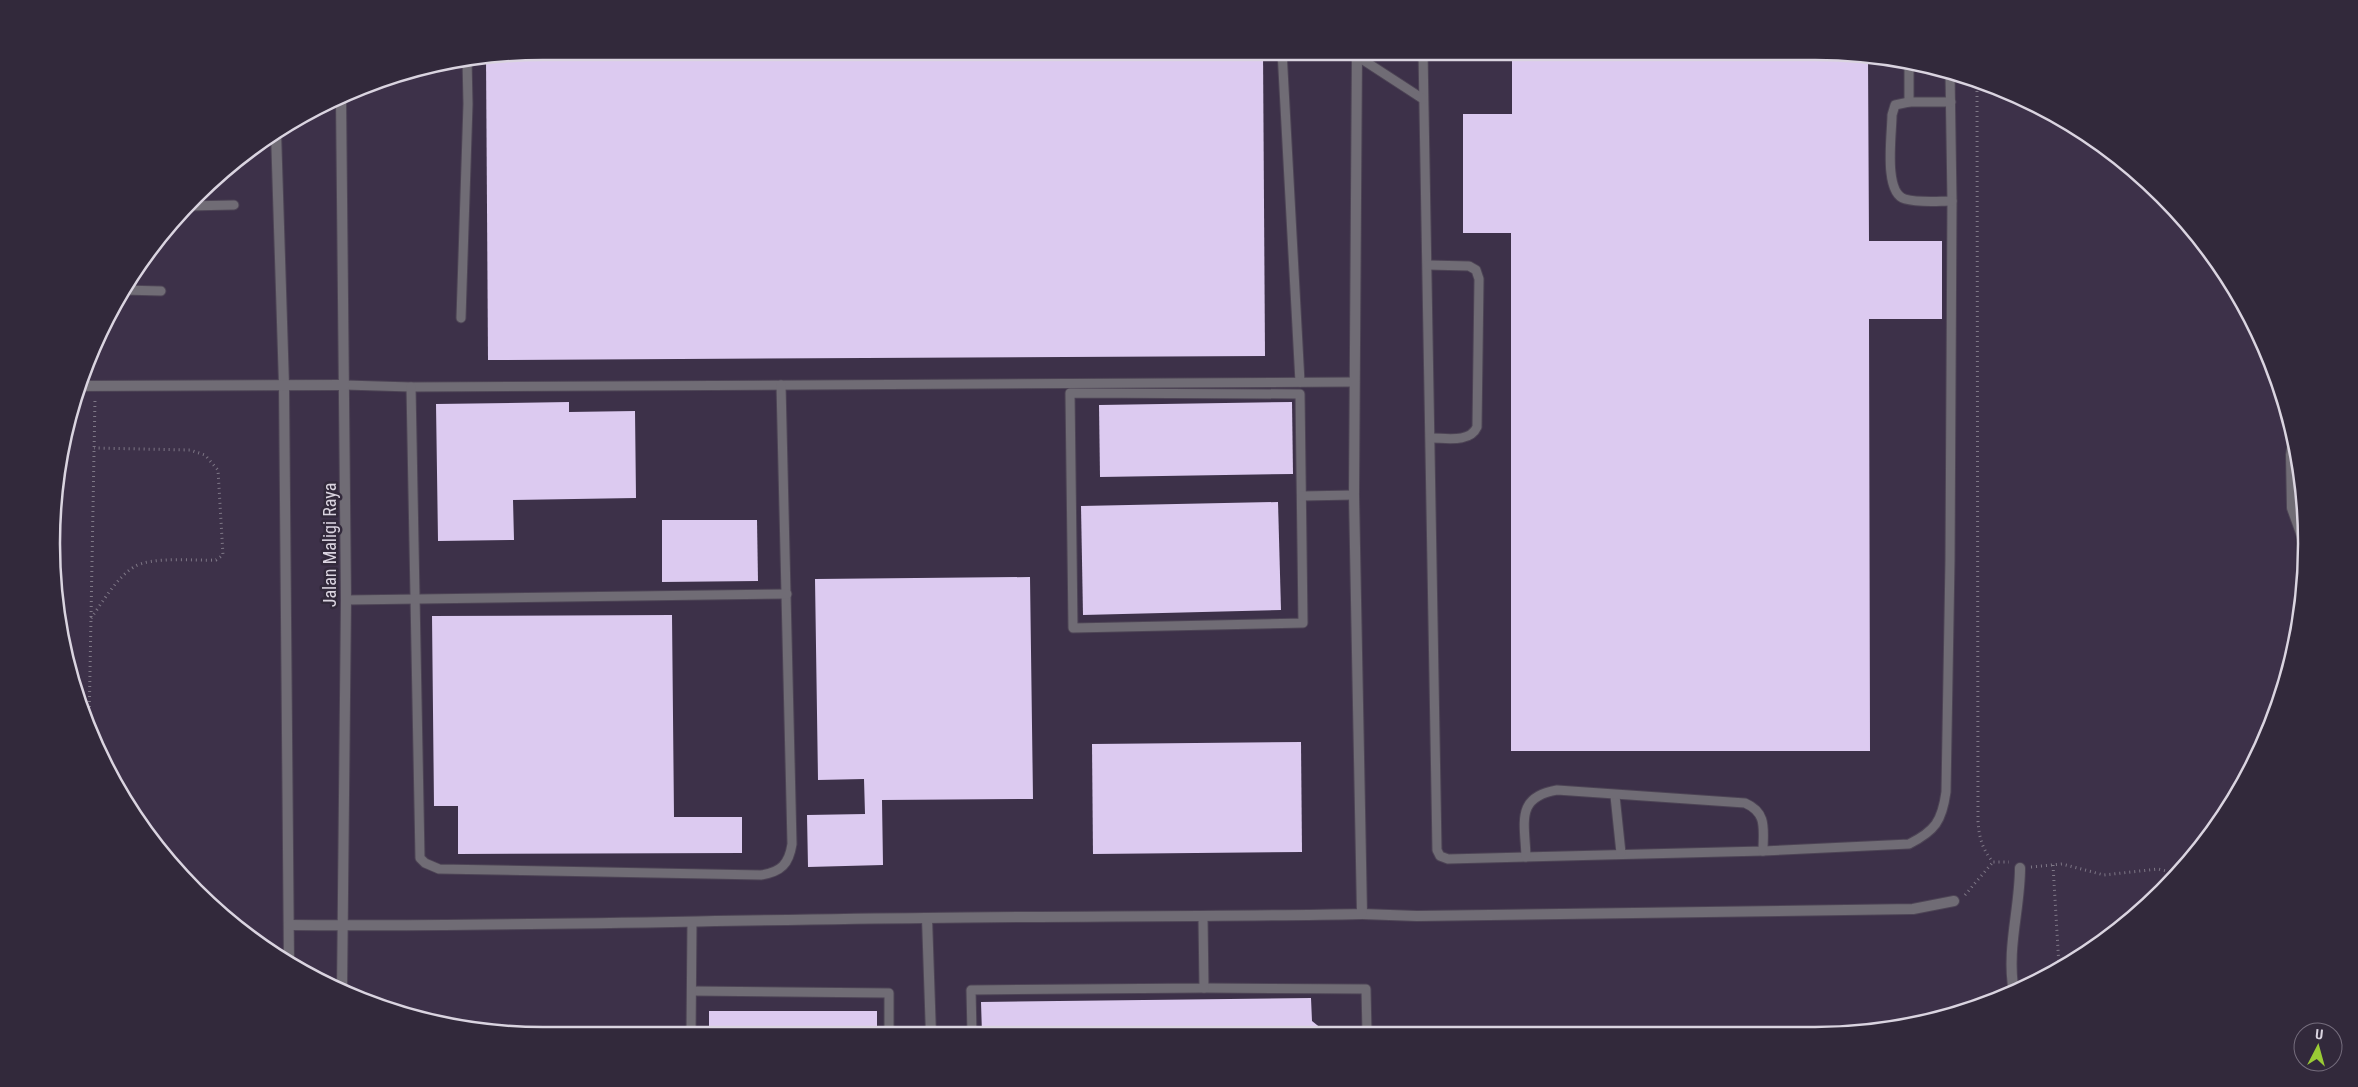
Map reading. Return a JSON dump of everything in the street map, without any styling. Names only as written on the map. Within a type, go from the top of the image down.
[{"type":"street","points":[[1357,60],[1354,495],[1362,914]]},
{"type":"street","name":"Jalan Maligi Raya","points":[[341,105],[346,600],[342,983]]},
{"type":"street","points":[[276,140],[284,385],[289,954]]},
{"type":"street","points":[[87,386],[345,385]]},
{"type":"street","points":[[2292,468],[2292,508],[2297,523]]},
{"type":"street","points":[[2013,984],[2011,953],[2020,888],[2020,868]]},
{"type":"street","points":[[289,925],[928,918],[1203,918],[1362,914],[1417,916],[1913,909],[1954,901]]},
{"type":"street","points":[[928,918],[931,1027]]},
{"type":"lane","points":[[1282,60],[1300,382]]},
{"type":"lane","points":[[1366,60],[1424,99]]},
{"type":"lane","points":[[1423,60],[1428,264],[1436,850],[1440,856],[1448,859],[1621,853],[1763,851],[1909,844],[1925,836],[1940,820],[1944,806],[1950,569],[1952,201],[1950,79]]},
{"type":"lane","points":[[461,318],[468,104],[466,66]]},
{"type":"lane","points":[[1909,69],[1909,102]]},
{"type":"lane","points":[[1951,102],[1898,103],[1892,115],[1890,182],[1896,195],[1904,199],[1952,201]]},
{"type":"lane","points":[[198,206],[234,205]]},
{"type":"lane","points":[[1428,264],[1469,266],[1476,270],[1479,279],[1477,427],[1474,434],[1468,437],[1430,438]]},
{"type":"lane","points":[[132,290],[161,291]]},
{"type":"lane","points":[[345,385],[411,387],[1354,382]]},
{"type":"lane","points":[[411,387],[416,601],[418,852],[425,864],[439,869],[761,875],[773,873],[787,863],[792,844],[781,385]]},
{"type":"lane","points":[[1070,393],[1300,394],[1302,496],[1303,623],[1073,628],[1070,393]]},
{"type":"lane","points":[[1302,496],[1354,495]]},
{"type":"lane","points":[[346,600],[416,601],[787,594]]},
{"type":"lane","points":[[1526,857],[1524,814],[1530,801],[1540,793],[1558,790],[1615,796],[1745,803],[1756,808],[1762,817],[1763,851]]},
{"type":"lane","points":[[1615,796],[1621,853]]},
{"type":"lane","points":[[1203,918],[1204,988]]},
{"type":"lane","points":[[691,1027],[692,922]]},
{"type":"lane","points":[[972,1027],[971,990],[1204,988],[1366,990],[1366,1027]]},
{"type":"lane","points":[[692,991],[889,993],[889,1027]]},
{"type":"path","points":[[1977,89],[1978,821],[1982,847],[1993,862]]},
{"type":"path","points":[[89,708],[95,386]]},
{"type":"path","points":[[91,618],[113,588],[134,567],[149,561],[216,560],[223,555],[218,470],[205,455],[190,450],[94,448]]},
{"type":"path","points":[[1993,862],[2007,862],[2020,868],[2062,864],[2104,875],[2158,869],[2169,872]]},
{"type":"path","points":[[1954,901],[1972,888],[1993,862]]},
{"type":"path","points":[[2053,865],[2059,960]]},
{"type":"shaded area","points":[[544,60],[1815,60],[1878,64],[1940,76],[2000,97],[2028,110],[2083,141],[2133,180],[2178,225],[2217,275],[2248,330],[2261,358],[2282,418],[2289,449],[2295,495],[2296,586],[2289,638],[2282,669],[2261,729],[2233,785],[2217,812],[2178,862],[2133,907],[2083,946],[2028,977],[2000,990],[1940,1011],[1909,1018],[1878,1023],[1815,1027],[544,1027],[480,1023],[418,1011],[358,990],[330,977],[275,946],[225,907],[180,862],[160,838],[141,812],[110,757],[86,699],[76,669],[69,638],[64,607],[60,544],[64,480],[69,449],[76,418],[97,358],[110,330],[141,275],[180,225],[202,202],[225,180],[275,141],[330,110],[358,97],[418,76],[449,69],[480,64]]},
{"type":"building","points":[[544,60],[1263,60],[1265,356],[488,360],[486,63]]},
{"type":"building","points":[[1512,60],[1815,60],[1868,63],[1869,241],[1942,241],[1942,319],[1869,319],[1870,751],[1511,751],[1511,233],[1463,233],[1463,114],[1512,114]]},
{"type":"building","points":[[569,402],[569,412],[635,411],[636,498],[513,500],[514,540],[438,541],[436,404]]},
{"type":"building","points":[[1292,402],[1293,474],[1100,477],[1099,405]]},
{"type":"building","points":[[1278,502],[1281,610],[1083,615],[1081,506]]},
{"type":"building","points":[[662,520],[757,520],[758,581],[662,582]]},
{"type":"building","points":[[1030,577],[1033,799],[882,800],[883,865],[808,867],[807,815],[865,814],[864,779],[818,780],[815,579]]},
{"type":"building","points":[[672,615],[674,817],[742,817],[742,853],[458,854],[458,806],[434,806],[432,616]]},
{"type":"building","points":[[1301,742],[1302,852],[1093,854],[1092,744]]},
{"type":"building","points":[[1311,998],[1312,1021],[1320,1027],[982,1027],[981,1002]]},
{"type":"building","points":[[709,1011],[877,1011],[877,1027],[709,1027]]}]
